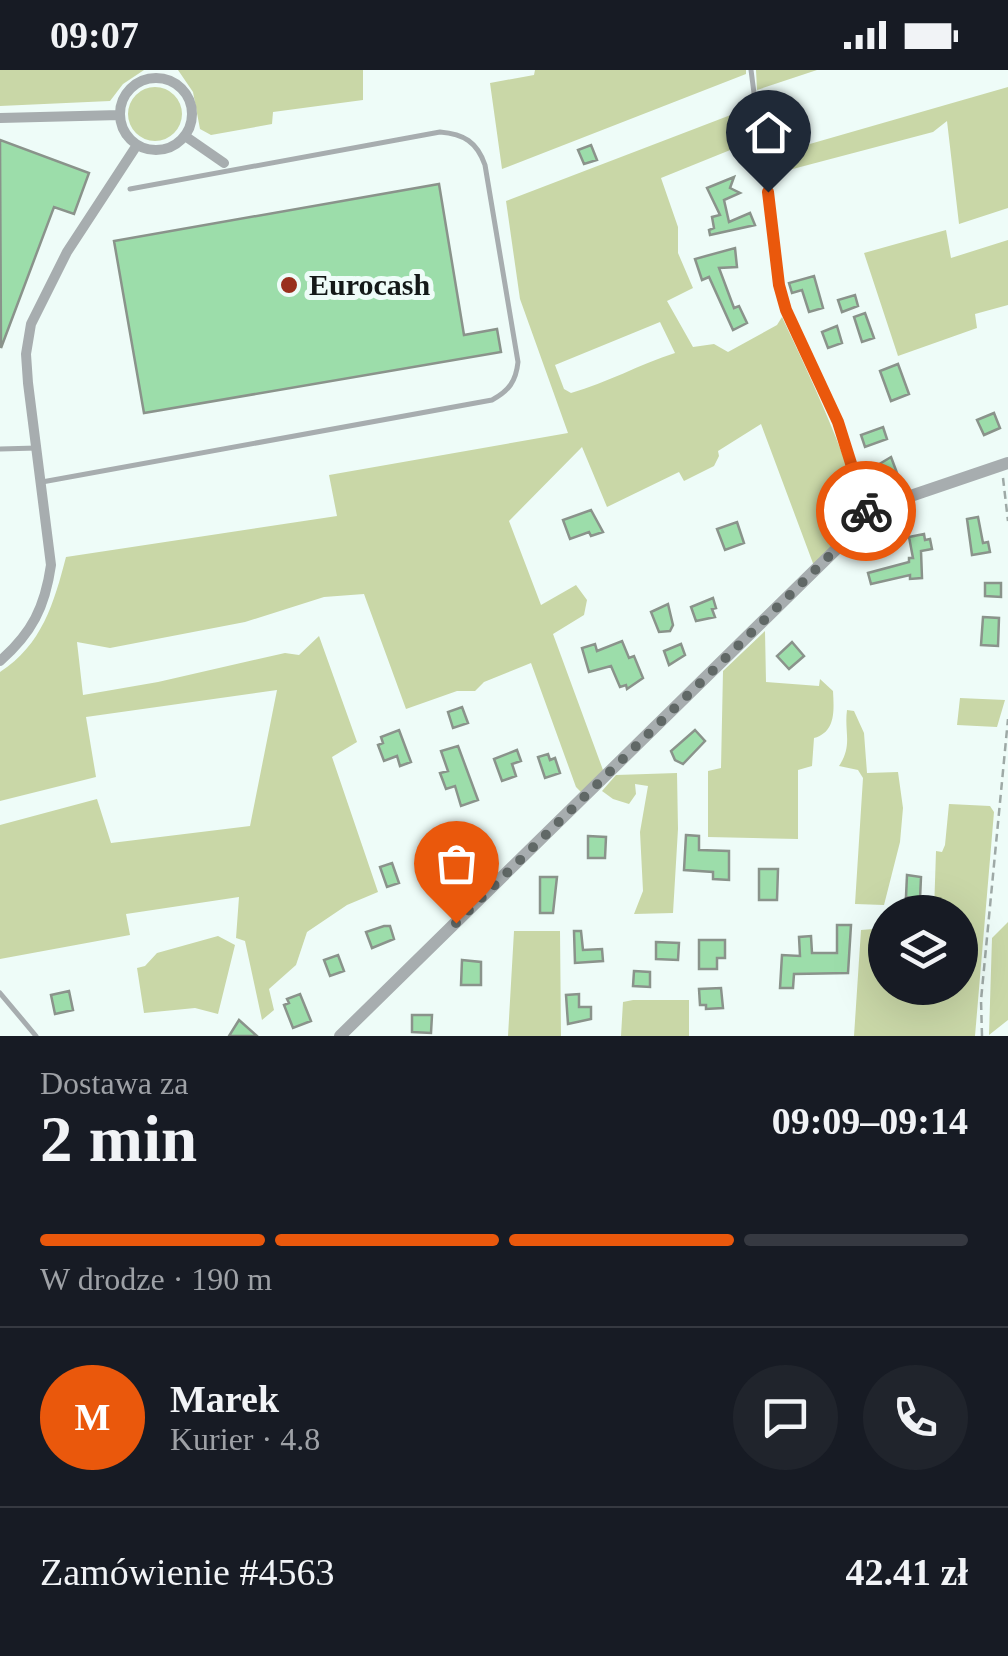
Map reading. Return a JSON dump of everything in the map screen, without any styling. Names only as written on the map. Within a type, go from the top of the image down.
[{"type":"street","points":[[165,74],[184,91],[192,114],[185,136],[157,150],[137,145],[128,137],[120,115],[126,94],[133,86],[165,74]]},
{"type":"street","points":[[0,118],[120,115]]},
{"type":"street","points":[[185,136],[226,167]]},
{"type":"street","points":[[0,660],[28,633],[47,593],[51,565],[26,354],[31,324],[67,252],[137,145]]},
{"type":"street","points":[[340,1036],[868,518],[890,503],[1003,464]]},
{"type":"lane","points":[[750,70],[779,285],[799,344],[838,422],[868,518]]},
{"type":"lane","points":[[42,482],[492,400],[512,384],[518,362],[485,165],[474,144],[465,137],[440,132],[226,167],[130,190]]},
{"type":"lane","points":[[0,448],[37,448]]},
{"type":"lane","points":[[0,993],[36,1036]]},
{"type":"path","points":[[1003,464],[1008,521]]},
{"type":"path","points":[[982,1036],[980,1000],[1008,718]]},
{"type":"green space","points":[[0,70],[144,70],[123,84],[110,101],[0,106]]},
{"type":"green space","points":[[178,70],[363,70],[363,100],[273,112],[272,124],[211,135],[200,129],[193,92]]},
{"type":"green space","points":[[535,70],[746,70],[746,74],[502,169],[490,83],[534,75]]},
{"type":"green space","points":[[756,70],[817,70],[757,90]]},
{"type":"green space","points":[[155,87],[174,95],[182,114],[174,133],[155,141],[136,133],[128,114],[136,95]]},
{"type":"green space","points":[[1008,87],[1008,208],[959,224],[947,121],[933,132],[770,175],[768,156]]},
{"type":"green space","points":[[749,108],[755,140],[661,178],[678,227],[678,253],[693,288],[667,301],[693,347],[714,344],[728,352],[777,325],[782,317],[852,483],[858,506],[853,526],[814,566],[761,424],[718,451],[714,466],[684,481],[679,472],[607,507],[582,447],[509,521],[541,605],[576,585],[587,600],[584,615],[553,634],[603,770],[582,793],[576,787],[531,663],[484,682],[475,691],[457,691],[406,709],[364,594],[324,597],[245,622],[110,648],[77,642],[83,695],[285,653],[299,655],[319,636],[357,742],[332,757],[378,892],[347,905],[307,932],[296,965],[269,989],[274,1010],[262,1020],[245,941],[236,938],[239,897],[126,914],[130,935],[0,959],[0,825],[97,799],[111,843],[250,826],[277,690],[86,717],[96,777],[0,801],[0,672],[36,636],[51,606],[66,557],[337,516],[329,475],[568,433],[520,299],[506,201]],"holes":[[[660,322],[675,353],[571,393],[564,389],[555,365]]]},
{"type":"green space","points":[[946,230],[951,258],[1008,240],[1008,305],[975,314],[977,328],[898,356],[864,253]]},
{"type":"green space","points":[[765,631],[766,682],[819,686],[820,679],[833,691],[832,719],[826,731],[814,738],[812,766],[798,770],[798,839],[708,837],[708,771],[721,768],[723,671]]},
{"type":"green space","points":[[960,698],[1005,700],[997,727],[957,725]]},
{"type":"green space","points":[[847,710],[854,711],[864,733],[867,773],[898,772],[903,808],[900,842],[887,895],[868,895],[868,904],[855,904],[863,778],[858,770],[839,766],[847,745]]},
{"type":"green space","points":[[677,773],[673,913],[634,914],[643,891],[640,832],[648,786],[635,784],[636,794],[629,804],[602,791],[616,775]]},
{"type":"green space","points":[[949,804],[990,806],[994,812],[978,1001],[978,895],[935,895],[936,851],[942,852]]},
{"type":"green space","points":[[1008,922],[1008,1020],[989,1035],[992,938]]},
{"type":"green space","points":[[868,929],[868,1005],[978,1005],[975,1036],[854,1036],[861,930]]},
{"type":"green space","points":[[514,931],[560,931],[561,1036],[508,1036]]},
{"type":"green space","points":[[218,936],[235,945],[218,1014],[195,1008],[144,1013],[137,968],[145,966],[157,953]]},
{"type":"green space","points":[[689,1000],[689,1036],[621,1036],[623,1002]]},
{"type":"building","points":[[0,140],[89,173],[74,214],[54,207],[1,348]]},
{"type":"building","points":[[591,145],[597,160],[584,164],[578,150]]},
{"type":"building","points":[[734,177],[730,188],[740,193],[724,200],[729,222],[750,213],[755,225],[710,235],[709,230],[714,228],[712,217],[720,215],[707,188]]},
{"type":"building","name":"Eurocash","points":[[439,184],[464,335],[497,329],[501,352],[144,413],[114,241]]},
{"type":"building","points":[[735,248],[737,267],[719,268],[734,308],[739,306],[747,323],[733,330],[709,277],[702,280],[695,259]]},
{"type":"building","points":[[814,276],[823,308],[809,312],[802,290],[792,293],[789,283]]},
{"type":"building","points":[[855,295],[858,306],[842,312],[838,300]]},
{"type":"building","points":[[865,313],[874,338],[862,342],[854,317]]},
{"type":"building","points":[[837,326],[842,343],[828,348],[822,332]]},
{"type":"building","points":[[898,364],[909,394],[891,401],[880,371]]},
{"type":"building","points":[[994,413],[1000,428],[984,435],[977,420]]},
{"type":"building","points":[[883,427],[887,439],[865,447],[861,435]]},
{"type":"building","points":[[891,457],[897,473],[880,478],[876,466]]},
{"type":"building","points":[[591,510],[603,532],[570,539],[563,520]]},
{"type":"building","points":[[978,517],[983,543],[988,542],[990,552],[972,555],[967,519]]},
{"type":"building","points":[[737,522],[744,543],[725,550],[717,529]]},
{"type":"building","points":[[924,534],[932,549],[921,551],[922,578],[910,579],[910,575],[871,584],[868,573],[909,562],[913,558],[909,537]]},
{"type":"building","points":[[985,583],[1001,583],[1001,597],[985,596]]},
{"type":"building","points":[[713,598],[715,617],[696,621],[691,607]]},
{"type":"building","points":[[668,604],[673,625],[670,631],[659,632],[651,612]]},
{"type":"building","points":[[983,617],[999,618],[998,646],[981,645]]},
{"type":"building","points":[[622,641],[629,658],[634,656],[643,678],[627,689],[626,685],[620,687],[611,666],[589,672],[582,648],[595,644],[597,651]]},
{"type":"building","points":[[792,642],[804,656],[789,669],[777,656]]},
{"type":"building","points":[[681,644],[685,655],[669,665],[664,651]]},
{"type":"building","points":[[462,707],[468,723],[453,728],[448,712]]},
{"type":"building","points":[[399,730],[411,762],[400,766],[397,756],[384,761],[378,745],[383,743],[381,737]]},
{"type":"building","points":[[695,730],[705,741],[683,764],[675,760],[671,751]]},
{"type":"building","points":[[458,746],[478,800],[461,806],[455,786],[446,789],[440,773],[448,771],[441,751]]},
{"type":"building","points":[[517,750],[521,761],[512,764],[516,776],[502,781],[494,759]]},
{"type":"building","points":[[548,754],[550,760],[555,758],[560,773],[545,778],[538,757]]},
{"type":"building","points":[[686,835],[699,836],[699,850],[729,851],[729,880],[713,879],[713,872],[684,870]]},
{"type":"building","points":[[588,836],[606,837],[605,858],[588,858]]},
{"type":"building","points":[[392,863],[399,883],[387,887],[380,867]]},
{"type":"building","points":[[759,869],[778,869],[777,900],[759,900]]},
{"type":"building","points":[[907,875],[921,877],[920,895],[906,895]]},
{"type":"building","points":[[540,877],[557,877],[553,913],[540,913]]},
{"type":"building","points":[[837,925],[851,925],[848,973],[794,974],[793,988],[780,988],[782,955],[800,956],[799,937],[811,936],[812,953],[837,953]]},
{"type":"building","points":[[390,926],[394,939],[372,948],[366,932]]},
{"type":"building","points":[[574,931],[581,931],[583,950],[602,949],[603,961],[575,963]]},
{"type":"building","points":[[699,940],[725,940],[725,958],[717,958],[717,969],[699,969]]},
{"type":"building","points":[[656,942],[679,943],[678,960],[656,959]]},
{"type":"building","points":[[338,955],[344,971],[330,976],[324,960]]},
{"type":"building","points":[[462,960],[481,962],[481,985],[461,985]]},
{"type":"building","points":[[634,971],[650,972],[650,987],[633,986]]},
{"type":"building","points":[[721,988],[723,1008],[706,1009],[706,1005],[700,1005],[699,989]]},
{"type":"building","points":[[69,991],[73,1010],[55,1014],[51,995]]},
{"type":"building","points":[[300,994],[311,1021],[293,1028],[284,1005],[289,1003],[287,999]]},
{"type":"building","points":[[579,994],[579,1007],[591,1007],[591,1019],[568,1024],[566,995]]},
{"type":"building","points":[[412,1015],[432,1015],[431,1033],[412,1032]]},
{"type":"building","points":[[239,1020],[257,1036],[229,1036]]},
{"type":"way so far","points":[[456,923],[868,518],[866,511]]},
{"type":"place","name":"Eurocash","points":[[289,285]]},
{"type":"route","points":[[768,192],[779,285],[786,310],[838,422],[866,511]]}]
